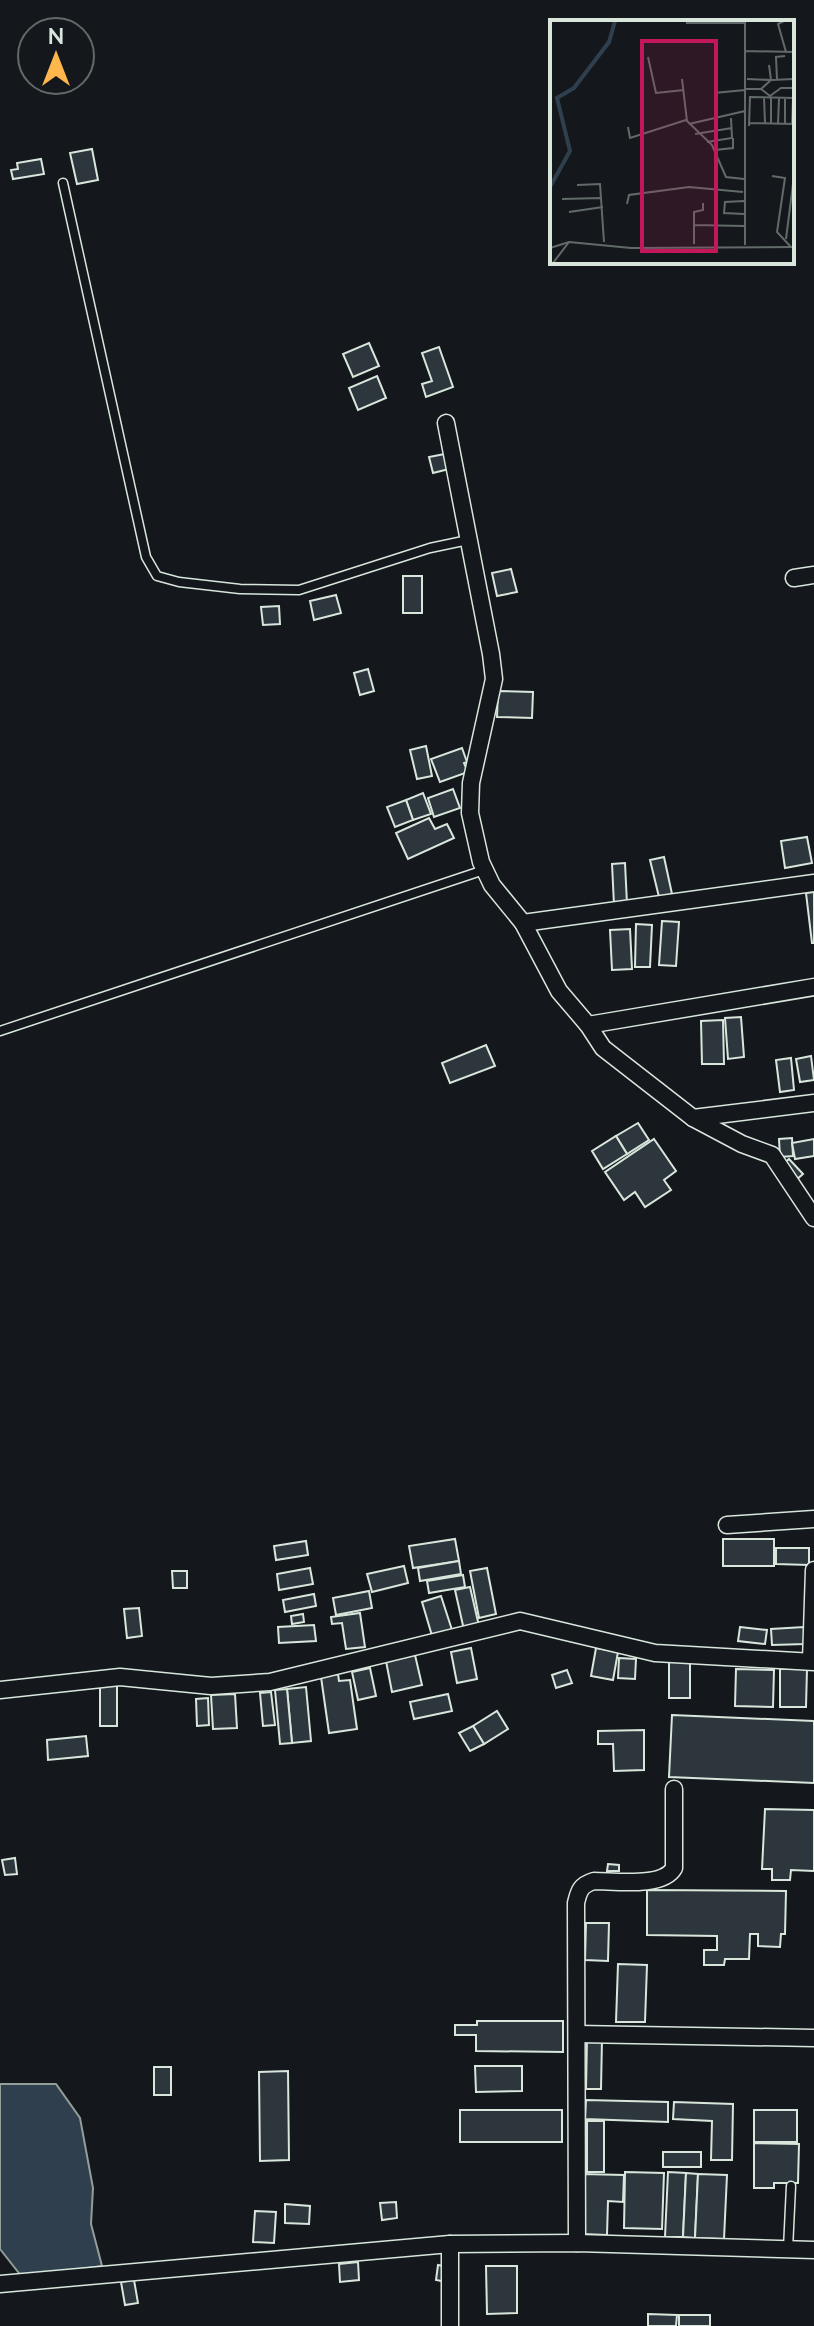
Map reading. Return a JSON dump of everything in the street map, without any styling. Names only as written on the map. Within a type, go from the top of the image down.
[{"type":"street","points":[[446,423],[494,679],[471,783],[473,833],[485,870],[492,885],[523,923],[559,991],[603,1048],[693,1118],[742,1144],[772,1155],[813,1214]]},
{"type":"street","points":[[794,578],[814,575]]},
{"type":"street","points":[[523,923],[814,883]]},
{"type":"street","points":[[588,1025],[814,987]]},
{"type":"street","points":[[693,1118],[814,1103]]},
{"type":"street","points":[[727,1525],[814,1519]]},
{"type":"street","points":[[0,1690],[120,1677],[211,1686],[270,1682],[520,1621],[655,1653],[812,1662],[814,1570]]},
{"type":"street","points":[[577,2243],[576,1903],[584,1884],[594,1881],[656,1881],[671,1874],[674,1868],[674,1789]]},
{"type":"street","points":[[577,2034],[814,2038]]},
{"type":"street","points":[[0,2284],[450,2244],[577,2243],[814,2250]]},
{"type":"street","points":[[450,2244],[450,2326]]},
{"type":"lane","points":[[63,183],[146,557],[157,576],[179,582],[240,589],[299,590],[430,548],[468,540]]},
{"type":"lane","points":[[0,1031],[485,870]]},
{"type":"lane","points":[[788,2249],[791,2186]]},
{"type":"water","points":[[0,2084],[56,2084],[80,2118],[93,2188],[91,2224],[102,2266],[22,2277],[0,2249]]},
{"type":"building","points":[[92,149],[98,180],[77,184],[70,153]]},
{"type":"building","points":[[41,159],[44,174],[13,179],[11,170],[18,169],[17,163]]},
{"type":"building","points":[[369,343],[379,366],[353,377],[343,354]]},
{"type":"building","points":[[439,347],[453,387],[426,397],[422,384],[432,381],[422,353]]},
{"type":"building","points":[[377,376],[386,398],[358,410],[349,388]]},
{"type":"building","points":[[450,453],[453,468],[433,473],[429,457]]},
{"type":"building","points":[[511,569],[517,592],[497,596],[492,573]]},
{"type":"building","points":[[403,576],[422,576],[422,613],[403,613]]},
{"type":"building","points":[[336,595],[341,613],[314,620],[310,601]]},
{"type":"building","points":[[279,606],[280,624],[263,625],[261,607]]},
{"type":"building","points":[[368,669],[374,691],[360,695],[354,673]]},
{"type":"building","points":[[498,691],[533,692],[532,718],[497,717]]},
{"type":"building","points":[[426,746],[432,776],[417,779],[410,750]]},
{"type":"building","points":[[462,748],[468,772],[440,782],[431,759]]},
{"type":"building","points":[[453,789],[460,808],[434,817],[428,798]]},
{"type":"building","points":[[423,793],[431,814],[413,820],[406,800]]},
{"type":"building","points":[[406,800],[413,820],[395,827],[387,807]]},
{"type":"building","points":[[429,818],[435,829],[447,824],[454,838],[408,859],[396,833]]},
{"type":"building","points":[[807,837],[812,863],[785,868],[781,841]]},
{"type":"building","points":[[664,857],[672,894],[659,897],[650,860]]},
{"type":"building","points":[[625,863],[627,904],[614,905],[612,864]]},
{"type":"building","points":[[814,892],[814,943],[812,943],[806,893]]},
{"type":"building","points":[[662,921],[679,922],[676,966],[659,965]]},
{"type":"building","points":[[636,924],[652,925],[650,967],[635,967]]},
{"type":"building","points":[[630,929],[632,969],[612,970],[610,930]]},
{"type":"building","points":[[741,1017],[744,1057],[728,1059],[725,1018]]},
{"type":"building","points":[[723,1020],[724,1064],[702,1064],[701,1021]]},
{"type":"building","points":[[486,1045],[495,1066],[450,1083],[442,1063]]},
{"type":"building","points":[[811,1056],[814,1080],[800,1082],[796,1059]]},
{"type":"building","points":[[791,1058],[794,1090],[780,1092],[776,1060]]},
{"type":"building","points":[[638,1123],[649,1140],[627,1154],[616,1136]]},
{"type":"building","points":[[616,1136],[627,1154],[603,1169],[592,1151]]},
{"type":"building","points":[[792,1138],[793,1156],[780,1157],[779,1139]]},
{"type":"building","points":[[654,1139],[676,1171],[664,1180],[671,1190],[645,1207],[635,1192],[624,1200],[605,1172]]},
{"type":"building","points":[[814,1139],[814,1156],[795,1159],[792,1143]]},
{"type":"building","points":[[789,1159],[803,1174],[795,1181],[781,1166]]},
{"type":"building","points":[[455,1539],[459,1561],[413,1568],[409,1546]]},
{"type":"building","points":[[723,1539],[774,1539],[774,1566],[723,1566]]},
{"type":"building","points":[[306,1541],[308,1555],[276,1560],[274,1546]]},
{"type":"building","points":[[776,1548],[809,1548],[809,1565],[776,1564]]},
{"type":"building","points":[[459,1561],[461,1574],[420,1581],[418,1568]]},
{"type":"building","points":[[404,1566],[408,1583],[372,1592],[367,1574]]},
{"type":"building","points":[[310,1568],[313,1584],[279,1590],[277,1574]]},
{"type":"building","points":[[487,1568],[496,1614],[479,1618],[470,1571]]},
{"type":"building","points":[[172,1571],[187,1571],[187,1588],[173,1588]]},
{"type":"building","points":[[463,1575],[465,1587],[429,1593],[427,1581]]},
{"type":"building","points":[[470,1587],[479,1626],[464,1630],[455,1590]]},
{"type":"building","points":[[369,1591],[372,1608],[336,1615],[333,1598]]},
{"type":"building","points":[[314,1594],[316,1606],[285,1612],[283,1600]]},
{"type":"building","points":[[441,1596],[453,1633],[433,1639],[422,1602]]},
{"type":"building","points":[[139,1608],[142,1636],[127,1638],[124,1609]]},
{"type":"building","points":[[360,1613],[365,1647],[346,1649],[342,1623],[332,1624],[331,1617]]},
{"type":"building","points":[[303,1614],[304,1622],[292,1624],[291,1616]]},
{"type":"building","points":[[314,1625],[316,1641],[279,1643],[278,1627]]},
{"type":"building","points":[[740,1627],[767,1630],[765,1644],[738,1641]]},
{"type":"building","points":[[804,1627],[805,1644],[772,1645],[771,1629]]},
{"type":"building","points":[[471,1648],[477,1679],[457,1683],[451,1652]]},
{"type":"building","points":[[596,1648],[618,1652],[613,1680],[591,1676]]},
{"type":"building","points":[[415,1655],[422,1685],[392,1692],[386,1661]]},
{"type":"building","points":[[619,1658],[636,1659],[635,1679],[618,1678]]},
{"type":"building","points":[[669,1660],[690,1660],[690,1698],[669,1698]]},
{"type":"building","points":[[370,1668],[376,1696],[358,1700],[352,1672]]},
{"type":"building","points":[[736,1669],[774,1670],[773,1707],[735,1706]]},
{"type":"building","points":[[780,1669],[807,1669],[806,1707],[780,1707]]},
{"type":"building","points":[[567,1670],[572,1683],[556,1688],[552,1675]]},
{"type":"building","points":[[338,1674],[339,1681],[350,1680],[357,1729],[329,1733],[321,1677]]},
{"type":"building","points":[[100,1685],[117,1685],[117,1726],[100,1726]]},
{"type":"building","points":[[306,1687],[311,1741],[292,1743],[287,1689]]},
{"type":"building","points":[[287,1689],[292,1743],[280,1744],[275,1690]]},
{"type":"building","points":[[271,1692],[275,1725],[263,1726],[260,1693]]},
{"type":"building","points":[[235,1694],[237,1728],[213,1729],[211,1695]]},
{"type":"building","points":[[448,1694],[452,1711],[414,1719],[410,1702]]},
{"type":"building","points":[[208,1698],[209,1725],[197,1726],[196,1699]]},
{"type":"building","points":[[497,1711],[508,1729],[484,1744],[473,1726]]},
{"type":"building","points":[[672,1715],[814,1721],[814,1783],[669,1777]]},
{"type":"building","points":[[473,1726],[484,1744],[470,1751],[459,1733]]},
{"type":"building","points":[[644,1730],[644,1770],[614,1771],[613,1744],[598,1744],[598,1731]]},
{"type":"building","points":[[86,1736],[88,1756],[48,1760],[47,1740]]},
{"type":"building","points":[[765,1809],[814,1810],[814,1871],[791,1870],[790,1880],[772,1880],[772,1869],[762,1869]]},
{"type":"building","points":[[15,1858],[17,1874],[5,1875],[2,1860]]},
{"type":"building","points":[[608,1864],[619,1865],[619,1871],[607,1871]]},
{"type":"building","points":[[647,1890],[786,1891],[785,1934],[781,1934],[780,1947],[758,1946],[758,1934],[750,1934],[749,1959],[725,1959],[724,1965],[704,1965],[704,1950],[717,1950],[717,1936],[647,1935]]},
{"type":"building","points":[[586,1923],[609,1923],[608,1961],[585,1960]]},
{"type":"building","points":[[618,1964],[647,1965],[645,2022],[616,2022]]},
{"type":"building","points":[[477,2021],[563,2021],[563,2052],[476,2051],[476,2035],[455,2035],[455,2025],[477,2025]]},
{"type":"building","points":[[587,2039],[602,2039],[601,2089],[586,2089]]},
{"type":"building","points":[[475,2066],[522,2066],[522,2091],[476,2092]]},
{"type":"building","points":[[154,2067],[171,2067],[171,2095],[154,2095]]},
{"type":"building","points":[[288,2071],[289,2160],[260,2161],[259,2072]]},
{"type":"building","points":[[586,2100],[668,2102],[668,2122],[585,2119]]},
{"type":"building","points":[[674,2102],[733,2104],[732,2160],[711,2160],[712,2121],[673,2119]]},
{"type":"building","points":[[460,2110],[562,2110],[562,2142],[460,2142]]},
{"type":"building","points":[[754,2110],[797,2110],[797,2142],[754,2142]]},
{"type":"building","points":[[587,2121],[604,2121],[604,2172],[587,2172]]},
{"type":"building","points":[[754,2143],[799,2144],[798,2183],[774,2183],[774,2188],[754,2188]]},
{"type":"building","points":[[663,2152],[701,2152],[701,2167],[663,2167]]},
{"type":"building","points":[[625,2172],[664,2173],[662,2229],[624,2228]]},
{"type":"building","points":[[668,2172],[686,2173],[683,2237],[665,2237]]},
{"type":"building","points":[[686,2173],[698,2174],[695,2238],[683,2237]]},
{"type":"building","points":[[582,2174],[624,2175],[623,2202],[608,2201],[607,2235],[581,2234]]},
{"type":"building","points":[[698,2174],[727,2175],[724,2239],[695,2238]]},
{"type":"building","points":[[396,2202],[397,2218],[382,2220],[380,2203]]},
{"type":"building","points":[[285,2204],[310,2206],[309,2224],[285,2223]]},
{"type":"building","points":[[255,2211],[276,2212],[274,2243],[253,2242]]},
{"type":"building","points":[[358,2262],[359,2280],[340,2282],[339,2264]]},
{"type":"building","points":[[438,2265],[449,2267],[447,2282],[436,2280]]},
{"type":"building","points":[[486,2266],[517,2266],[517,2313],[487,2314]]},
{"type":"building","points":[[134,2280],[138,2303],[125,2305],[121,2282]]},
{"type":"building","points":[[648,2314],[677,2315],[676,2326],[648,2326]]},
{"type":"building","points":[[679,2315],[710,2315],[710,2326],[679,2326]]}]
